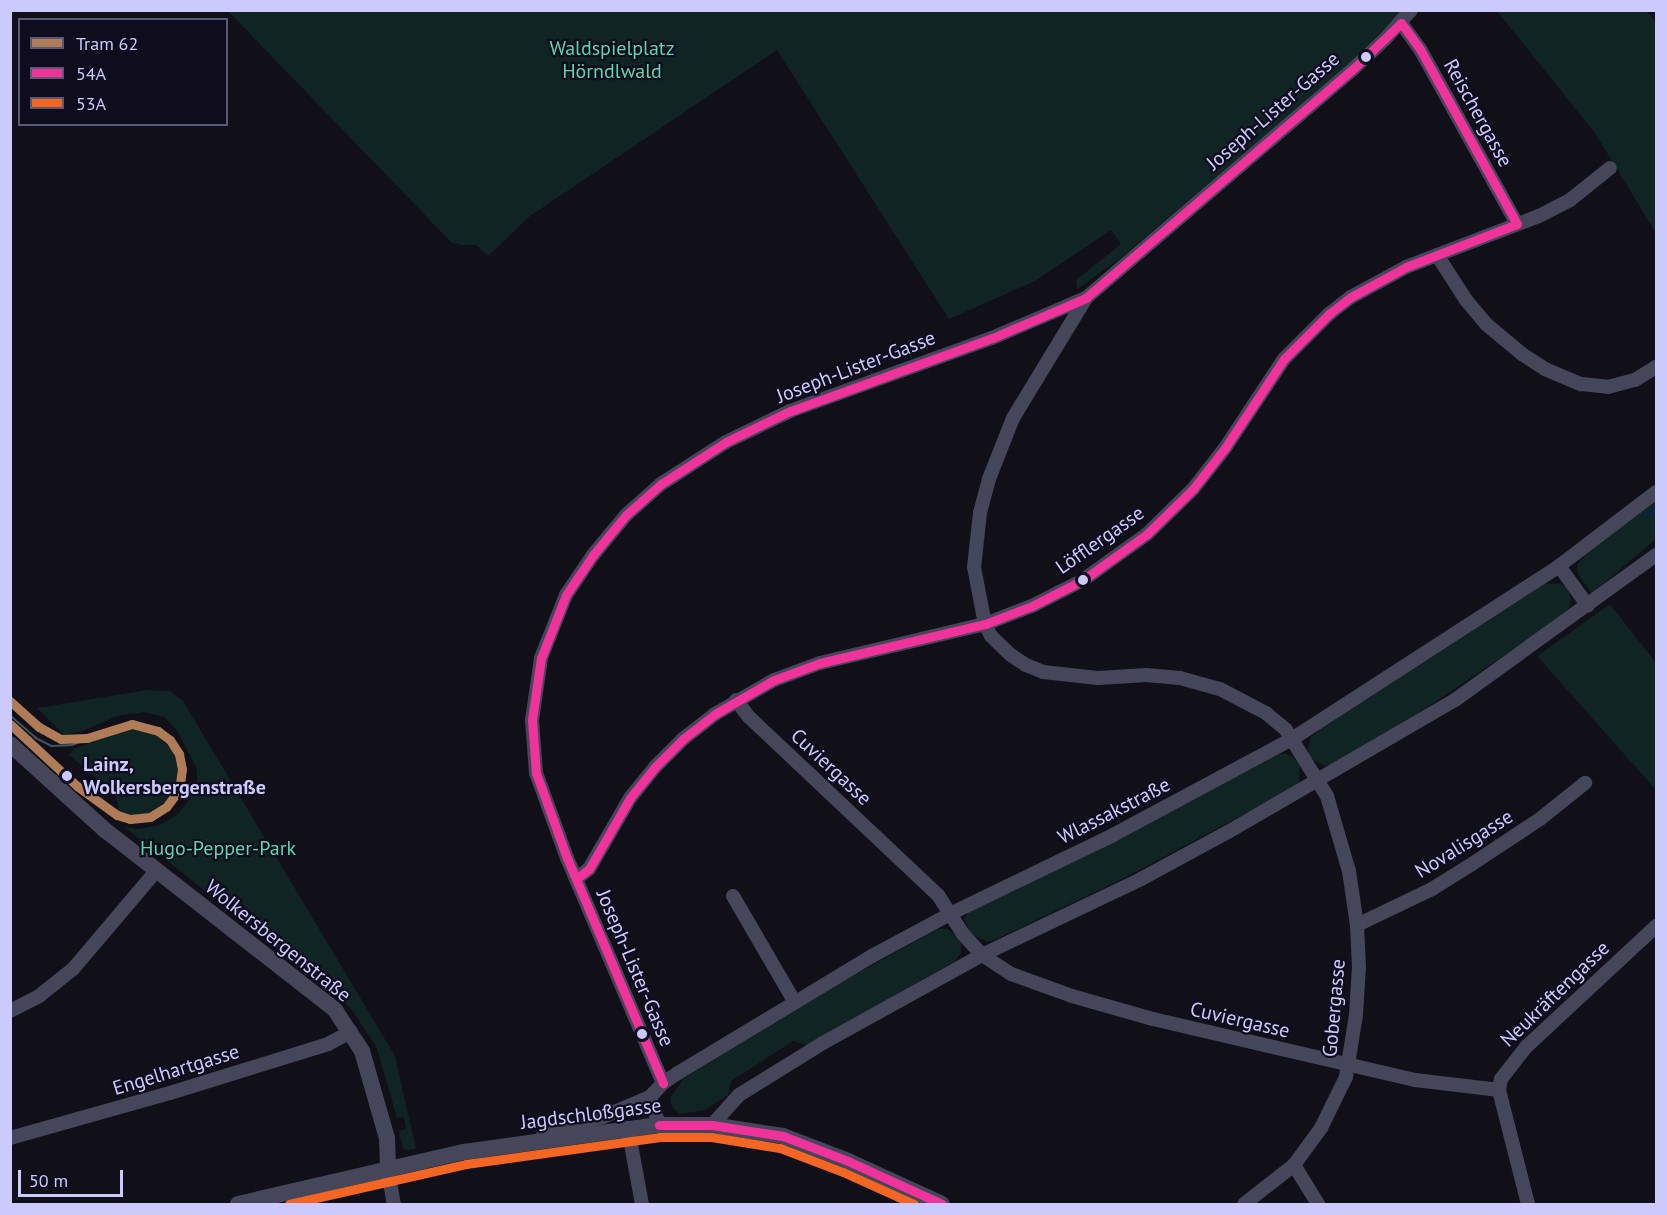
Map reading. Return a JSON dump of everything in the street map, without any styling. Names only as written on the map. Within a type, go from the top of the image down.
[{"type":"street","name":"Joseph-Lister-Gasse","points":[[663,1083],[576,879],[536,773],[532,720],[541,658],[566,595],[593,555],[626,515],[661,484],[726,442],[764,423],[885,375],[992,338],[1086,298],[1354,68],[1401,23],[1411,10]]},
{"type":"street","name":"Reischergasse","points":[[1401,23],[1420,49],[1516,224]]},
{"type":"street","name":"Löfflergasse","points":[[576,879],[589,869],[630,798],[655,767],[683,739],[736,699],[774,680],[820,663],[985,624],[1032,606],[1083,580],[1147,534],[1173,511],[1211,468],[1263,388],[1304,336],[1351,297],[1388,276],[1570,200],[1610,168]]},
{"type":"street","points":[[1437,255],[1466,300],[1486,324],[1522,354],[1545,369],[1581,384],[1608,387],[1635,380],[1656,368]]},
{"type":"street","points":[[1086,298],[1014,418],[989,479],[980,513],[974,567],[985,624],[991,636],[1011,655],[1035,668],[1067,675],[1098,678],[1146,675],[1180,678],[1220,689],[1266,713],[1282,725],[1319,781]]},
{"type":"street","name":"Wlassakstraße","points":[[506,1146],[603,1118],[650,1097],[663,1083],[794,1001],[951,913],[1113,835],[1292,739],[1559,566],[1656,492]]},
{"type":"street","points":[[712,1125],[739,1095],[823,1043],[982,955],[1141,879],[1319,781],[1455,700],[1656,555]]},
{"type":"street","points":[[1559,566],[1588,606]]},
{"type":"street","name":"Cuviergasse","points":[[736,699],[749,717],[938,894],[951,913]]},
{"type":"street","name":"Wolkersbergenstraße","points":[[10,744],[79,808],[283,972],[335,1010],[362,1051],[387,1138],[388,1171]]},
{"type":"street","name":"Gobergasse","points":[[1244,1204],[1294,1165],[1331,1110],[1348,1066],[1357,1003],[1357,925],[1343,844],[1327,796],[1319,781]]},
{"type":"street","name":"Novalisgasse","points":[[1357,925],[1432,889],[1539,819],[1585,783]]},
{"type":"street","points":[[10,1011],[39,996],[73,969],[157,870]]},
{"type":"street","points":[[733,896],[794,1001]]},
{"type":"street","points":[[951,913],[963,934],[982,955]]},
{"type":"street","name":"Neukräftengasse","points":[[1499,1090],[1508,1068],[1526,1047],[1656,926]]},
{"type":"street","name":"Cuviergasse","points":[[982,955],[1011,974],[1072,996],[1147,1018],[1415,1080],[1499,1090]]},
{"type":"street","name":"Engelhartgasse","points":[[10,1138],[181,1090],[328,1044],[351,1032]]},
{"type":"street","points":[[1499,1090],[1528,1204]]},
{"type":"street","points":[[650,1097],[659,1125]]},
{"type":"street","name":"Jagdschloßgasse","points":[[238,1204],[464,1152],[628,1128],[659,1125],[712,1125],[791,1139],[942,1204]]},
{"type":"street","points":[[628,1128],[642,1204]]},
{"type":"street","points":[[1294,1165],[1318,1204]]},
{"type":"street","points":[[388,1171],[394,1204]]},
{"type":"green space","name":"Waldspielplatz Hörndlwald","points":[[228,11],[1403,11],[1343,69],[1117,261],[1077,289],[1076,280],[1121,244],[1111,230],[1035,281],[949,319],[777,50],[530,216],[488,256],[476,245],[451,242]]},
{"type":"green space","points":[[1497,11],[1647,11],[1656,23],[1656,233],[1595,133]]},
{"type":"green space","points":[[1656,500],[1656,539],[1598,588],[1599,591],[1592,594],[1578,574],[1577,565],[1589,551]]},
{"type":"green space","points":[[1560,583],[1569,590],[1571,601],[1567,613],[1429,706],[1339,762],[1325,766],[1310,758],[1308,749],[1311,737],[1328,724],[1545,584]]},
{"type":"green space","points":[[1610,604],[1656,663],[1656,790],[1537,656]]},
{"type":"green space","name":"Hugo-Pepper-Park","points":[[147,690],[170,691],[183,701],[395,1056],[416,1149],[403,1148],[399,1131],[406,1129],[404,1117],[397,1118],[377,1048],[351,1009],[326,985],[124,827],[138,829],[160,825],[177,815],[190,799],[197,781],[197,769],[176,729],[164,717],[144,712],[117,716],[83,731],[64,735],[37,708]]},
{"type":"green space","points":[[127,729],[141,729],[156,735],[172,750],[176,760],[178,776],[169,798],[157,809],[146,814],[132,815],[120,812],[115,794],[69,755],[74,749]]},
{"type":"green space","points":[[1282,753],[1292,756],[1300,765],[1299,781],[1293,788],[1126,877],[999,938],[988,942],[972,935],[964,919],[969,912]]},
{"type":"green space","points":[[938,929],[948,929],[961,940],[961,953],[955,961],[808,1045],[793,1041],[731,1081],[728,1095],[705,1110],[680,1114],[672,1107],[670,1098],[683,1079],[802,1004]]},
{"type":"waterway","points":[[1646,514],[1656,508]]},
{"type":"tram line","name":"62","points":[[10,701],[39,727],[61,739],[87,738],[132,724],[158,731],[170,740],[179,754],[182,769],[179,790],[166,807],[150,817],[130,819],[117,815],[77,786],[10,724]]},
{"type":"tram line","points":[[10,715],[36,738],[52,746],[72,745],[98,735]]},
{"type":"transit line","name":"54A","points":[[576,879],[589,869],[630,798],[655,767],[683,739],[715,714],[774,680],[820,663],[985,624],[1032,606],[1083,580],[1147,534],[1193,489],[1225,448],[1284,359],[1329,314],[1351,297],[1406,267],[1517,224],[1420,49],[1401,23],[1354,68],[1086,298],[992,338],[790,411],[726,442],[661,484],[626,515],[593,555],[566,595],[541,658],[532,720],[536,773],[567,858],[663,1083]]},
{"type":"transit line","name":"54A","points":[[659,1125],[712,1125],[783,1136],[848,1161],[942,1204]]},
{"type":"transit line","name":"53A","points":[[289,1204],[466,1164],[660,1137],[711,1137],[780,1148],[843,1172],[914,1204]]},
{"type":"place","name":"Lainz, Wolkersbergenstraße","points":[[67,776]]}]
